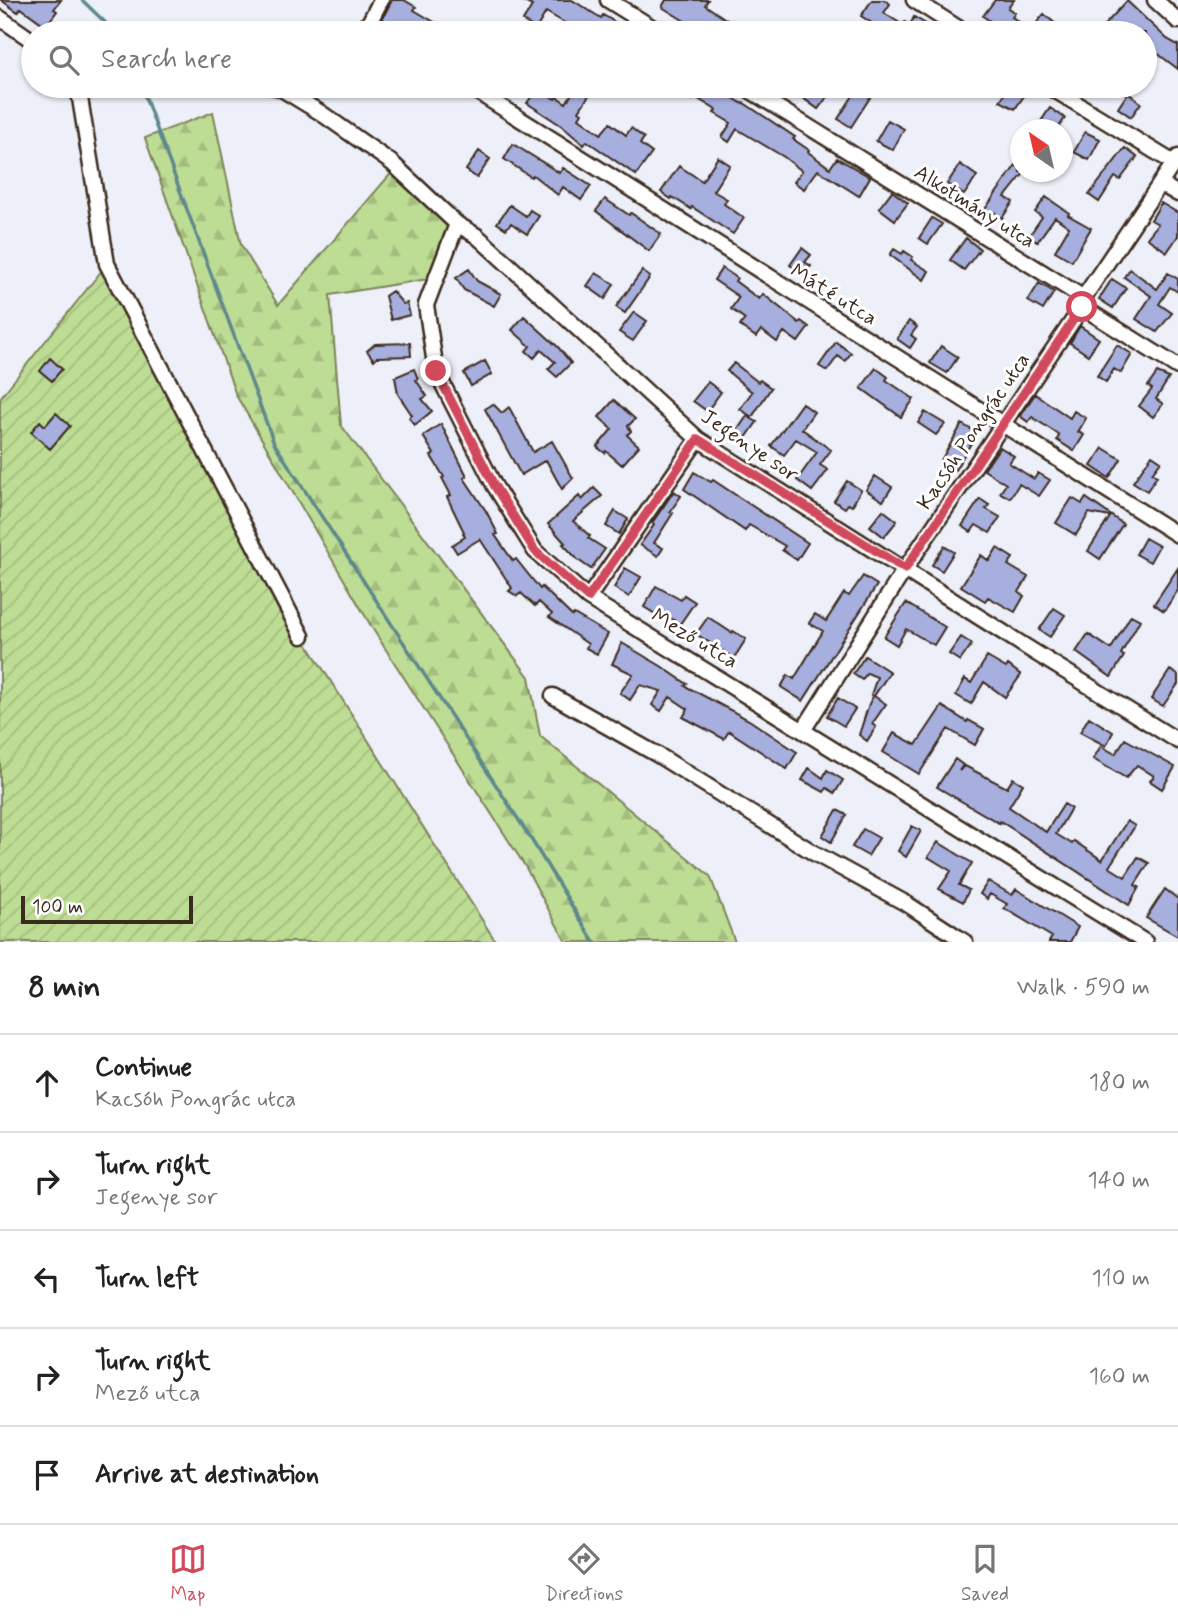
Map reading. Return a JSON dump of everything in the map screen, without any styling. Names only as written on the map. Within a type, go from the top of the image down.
[{"type":"street","points":[[370,21],[381,0]]},
{"type":"street","points":[[608,0],[642,21]]},
{"type":"street","points":[[914,0],[947,21]]},
{"type":"street","points":[[1155,0],[1178,21]]},
{"type":"street","points":[[0,18],[21,33]]},
{"type":"street","points":[[80,98],[107,264],[302,636]]},
{"type":"street","name":"Jegenye sor","points":[[294,98],[392,163],[457,223],[477,236],[698,439],[1178,740]]},
{"type":"street","name":"Máté utca","points":[[487,98],[1178,535]]},
{"type":"street","name":"Alkotmány utca","points":[[762,98],[1079,295],[1082,307],[1178,367]]},
{"type":"street","points":[[1069,98],[1176,160]]},
{"type":"street","name":"Kacsóh Pongrác utca","points":[[804,729],[905,569],[1082,307],[1086,294],[1176,160]]},
{"type":"street","points":[[1161,184],[1178,194]]},
{"type":"street","name":"Mező utca","points":[[457,223],[426,305],[436,371],[494,485],[535,551],[588,598],[1145,942]]},
{"type":"street","points":[[588,598],[698,439]]},
{"type":"street","points":[[553,696],[658,755],[814,853],[906,904],[965,942]]},
{"type":"green space","points":[[213,112],[241,245],[278,305],[393,171],[468,228],[440,277],[330,295],[341,425],[529,677],[540,736],[710,876],[735,942],[566,942],[525,866],[374,631],[236,395],[145,138]]},
{"type":"green space","points":[[107,264],[302,636],[496,942],[0,942],[0,398]]},
{"type":"building","points":[[1,0],[61,0],[50,21],[39,21],[21,8],[18,12]]},
{"type":"building","points":[[392,0],[404,0],[416,7],[414,10],[433,21],[385,21],[382,19]]},
{"type":"building","points":[[521,0],[572,0],[601,18],[603,15],[613,21],[561,21],[546,12],[541,21],[523,21],[532,6]]},
{"type":"building","points":[[666,0],[708,0],[705,5],[727,20],[685,21],[662,7]]},
{"type":"building","points":[[872,0],[885,0],[890,4],[884,13],[897,21],[869,21],[861,16]]},
{"type":"building","points":[[995,0],[1014,0],[1008,8],[1015,13],[1012,17],[1018,21],[990,21],[983,16]]},
{"type":"building","points":[[1127,1],[1148,21],[1108,21]]},
{"type":"building","points":[[1044,14],[1052,21],[1038,21]]},
{"type":"building","points":[[1157,30],[1178,45],[1178,69],[1157,53]]},
{"type":"building","points":[[531,98],[558,98],[566,103],[569,98],[587,98],[579,111],[582,113],[579,118],[601,134],[610,123],[626,135],[631,128],[644,138],[640,144],[652,153],[636,175],[587,141],[584,145],[562,126],[527,103]]},
{"type":"building","points":[[697,98],[733,98],[795,137],[793,139],[830,168],[837,158],[870,177],[859,196],[818,170],[804,189],[794,182],[802,171],[784,157],[737,129],[729,142],[722,137],[731,123],[714,113],[716,110]]},
{"type":"building","points":[[803,98],[826,98],[818,109]]},
{"type":"building","points":[[852,98],[870,98],[851,127],[838,119]]},
{"type":"building","points":[[1002,98],[1023,98],[1015,109],[1000,101]]},
{"type":"building","points":[[1125,98],[1134,98],[1141,103],[1131,117],[1118,108]]},
{"type":"building","points":[[1050,108],[1065,118],[1064,119],[1042,119]]},
{"type":"building","points":[[888,120],[904,129],[893,150],[876,141]]},
{"type":"building","points":[[1085,132],[1100,139],[1089,160],[1074,152]]},
{"type":"building","points":[[513,144],[560,173],[563,168],[591,186],[581,200],[563,187],[558,195],[533,175],[531,177],[504,159]]},
{"type":"building","points":[[1125,148],[1137,157],[1120,180],[1115,177],[1099,202],[1089,195]]},
{"type":"building","points":[[479,151],[490,159],[477,178],[466,170]]},
{"type":"building","points":[[718,157],[730,165],[713,191],[727,199],[724,204],[744,218],[733,234],[692,207],[691,209],[661,192],[679,166],[702,181]]},
{"type":"building","points":[[960,164],[977,176],[964,195],[947,184]]},
{"type":"building","points":[[1010,174],[1010,182],[1017,182],[1005,197],[1013,202],[1002,218],[994,212],[989,217],[983,212]]},
{"type":"building","points":[[892,191],[908,203],[895,220],[879,208]]},
{"type":"building","points":[[1046,197],[1069,213],[1068,215],[1091,228],[1072,261],[1055,251],[1069,227],[1055,217],[1037,242],[1029,236],[1042,217],[1035,212]]},
{"type":"building","points":[[605,199],[661,234],[649,251],[596,211]]},
{"type":"building","points":[[1161,203],[1178,213],[1178,236],[1167,252],[1147,238],[1158,224],[1151,220]]},
{"type":"building","points":[[510,205],[526,216],[530,210],[539,216],[527,234],[511,223],[506,229],[497,223]]},
{"type":"building","points":[[932,218],[942,224],[928,244],[919,238]]},
{"type":"building","points":[[966,238],[980,249],[964,270],[950,260]]},
{"type":"building","points":[[802,248],[811,255],[805,262],[811,266],[804,275],[790,265]]},
{"type":"building","points":[[894,249],[902,254],[904,251],[913,257],[911,260],[929,271],[924,280],[890,255]]},
{"type":"building","points":[[722,268],[759,299],[763,294],[799,323],[801,321],[809,327],[798,342],[784,332],[777,342],[761,330],[756,337],[740,326],[745,319],[731,309],[739,297],[714,280]]},
{"type":"building","points":[[469,269],[477,281],[501,294],[494,306],[464,290],[456,278]]},
{"type":"building","points":[[1130,269],[1157,289],[1168,273],[1178,279],[1178,292],[1170,287],[1159,304],[1172,313],[1157,332],[1136,319],[1151,296],[1124,277]]},
{"type":"building","points":[[642,271],[650,277],[625,313],[616,307]]},
{"type":"building","points":[[596,273],[614,284],[605,299],[587,286]]},
{"type":"building","points":[[1112,279],[1126,288],[1113,308],[1099,299]]},
{"type":"building","points":[[1039,283],[1054,292],[1043,310],[1028,301]]},
{"type":"building","points":[[392,291],[403,304],[407,303],[410,315],[391,320],[385,296]]},
{"type":"building","points":[[634,312],[647,321],[633,341],[619,332]]},
{"type":"building","points":[[524,316],[558,347],[571,363],[557,377],[548,369],[555,362],[541,350],[534,358],[526,351],[530,346],[512,330]]},
{"type":"building","points":[[909,321],[917,327],[911,335],[916,339],[910,348],[897,339]]},
{"type":"building","points":[[1080,326],[1099,339],[1088,355],[1070,343]]},
{"type":"building","points":[[836,342],[851,353],[845,361],[838,356],[827,371],[819,366]]},
{"type":"building","points":[[410,343],[411,356],[377,357],[374,360],[367,351],[375,344]]},
{"type":"building","points":[[1117,345],[1132,354],[1121,373],[1114,369],[1106,382],[1097,376]]},
{"type":"building","points":[[941,346],[958,357],[947,373],[930,363]]},
{"type":"building","points":[[50,358],[62,369],[52,381],[40,371]]},
{"type":"building","points":[[485,361],[492,374],[471,386],[464,373]]},
{"type":"building","points":[[734,363],[758,382],[760,380],[771,388],[752,417],[740,409],[752,392],[727,371]]},
{"type":"building","points":[[876,368],[888,377],[886,380],[914,399],[901,417],[861,388]]},
{"type":"building","points":[[414,369],[418,379],[416,380],[427,396],[422,399],[432,411],[415,425],[409,418],[412,415],[398,394],[395,377]]},
{"type":"building","points":[[1157,373],[1169,378],[1156,399],[1163,404],[1153,417],[1139,406],[1152,389],[1148,386]]},
{"type":"building","points":[[708,382],[721,392],[707,411],[693,401]]},
{"type":"building","points":[[1035,394],[1070,418],[1074,411],[1086,418],[1078,432],[1084,435],[1074,451],[1057,440],[1059,435],[1032,417],[1028,422],[1020,416]]},
{"type":"building","points":[[614,400],[635,419],[628,426],[631,431],[627,435],[639,446],[622,465],[597,447],[612,429],[599,417]]},
{"type":"building","points":[[802,403],[814,412],[802,429],[831,450],[820,465],[828,470],[812,491],[797,480],[817,452],[796,439],[784,455],[771,446]]},
{"type":"building","points":[[493,404],[502,413],[509,407],[533,452],[552,441],[573,478],[562,489],[546,460],[521,475],[485,409]]},
{"type":"building","points":[[925,412],[945,424],[936,435],[918,423]]},
{"type":"building","points":[[56,413],[70,426],[50,449],[31,432],[40,421],[45,426]]},
{"type":"building","points":[[747,416],[757,422],[743,442],[734,435]]},
{"type":"building","points":[[441,424],[467,476],[464,478],[486,511],[498,534],[495,535],[513,561],[516,559],[540,589],[542,587],[572,616],[574,614],[608,634],[597,654],[586,648],[588,644],[549,617],[552,614],[539,602],[535,606],[521,593],[517,596],[509,591],[512,588],[480,539],[457,553],[452,545],[465,537],[464,532],[447,497],[451,495],[442,478],[444,477],[423,436]]},
{"type":"building","points":[[962,424],[977,433],[955,470],[940,462]]},
{"type":"building","points":[[1000,447],[1014,456],[1009,463],[1034,479],[1038,473],[1050,480],[1039,496],[1019,484],[1010,498],[1000,493],[1006,484],[984,470]]},
{"type":"building","points":[[1103,448],[1121,459],[1109,478],[1091,466]]},
{"type":"building","points":[[1152,455],[1161,461],[1152,473],[1157,476],[1147,491],[1133,482]]},
{"type":"building","points":[[694,472],[711,482],[713,480],[808,543],[797,560],[782,550],[785,546],[749,525],[745,531],[684,489]]},
{"type":"building","points":[[875,476],[892,487],[883,501],[866,490]]},
{"type":"building","points":[[847,481],[861,490],[852,506],[848,504],[845,508],[834,501]]},
{"type":"building","points":[[594,488],[602,496],[573,521],[590,536],[588,538],[605,549],[591,569],[578,560],[548,524],[579,496],[582,500]]},
{"type":"building","points":[[674,491],[681,496],[654,543],[663,548],[658,556],[640,545]]},
{"type":"building","points":[[1072,498],[1082,504],[1086,498],[1123,524],[1100,559],[1088,551],[1110,517],[1089,513],[1076,535],[1056,523]]},
{"type":"building","points":[[980,499],[989,505],[986,509],[1000,517],[990,533],[976,525],[971,532],[962,526]]},
{"type":"building","points":[[883,510],[897,521],[884,537],[870,526]]},
{"type":"building","points":[[615,511],[628,519],[619,534],[606,526]]},
{"type":"building","points":[[1145,538],[1159,546],[1150,562],[1136,554]]},
{"type":"building","points":[[944,546],[954,552],[942,571],[932,565]]},
{"type":"building","points":[[997,548],[1013,558],[1008,565],[1028,577],[1019,592],[1024,596],[1015,612],[988,597],[985,601],[961,586],[981,555],[989,561]]},
{"type":"building","points":[[625,568],[641,577],[629,597],[614,588]]},
{"type":"building","points":[[1178,568],[1178,590],[1164,611],[1154,604]]},
{"type":"building","points":[[863,576],[877,585],[803,701],[781,687],[788,675],[794,679],[823,631],[809,623],[815,614],[826,621],[844,593],[849,596]]},
{"type":"building","points":[[656,586],[681,600],[684,595],[695,602],[680,624],[659,611],[657,615],[644,607]]},
{"type":"building","points":[[906,603],[945,627],[934,645],[906,629],[897,645],[884,637]]},
{"type":"building","points":[[1054,608],[1065,615],[1050,637],[1039,630]]},
{"type":"building","points":[[1131,615],[1140,620],[1111,677],[1076,652],[1088,634],[1111,649]]},
{"type":"building","points":[[708,617],[746,639],[734,658],[696,634]]},
{"type":"building","points":[[961,637],[972,644],[960,661],[949,654]]},
{"type":"building","points":[[622,643],[661,666],[687,684],[685,686],[749,720],[797,752],[787,769],[729,731],[724,739],[683,717],[688,709],[670,697],[661,711],[652,705],[661,691],[640,685],[630,700],[620,693],[633,674],[612,664]]},
{"type":"building","points":[[865,656],[890,672],[874,696],[886,704],[872,724],[876,727],[867,741],[859,735],[877,677],[867,673],[862,680],[853,674]]},
{"type":"building","points":[[987,657],[1006,668],[1008,665],[1021,675],[1005,697],[984,682],[971,704],[956,695],[965,679],[971,683]]},
{"type":"building","points":[[1170,670],[1178,675],[1178,684],[1163,706],[1151,699]]},
{"type":"building","points":[[838,698],[855,709],[844,726],[827,716]]},
{"type":"building","points":[[942,706],[984,729],[975,745],[948,729],[919,774],[883,752],[894,733],[916,745]]},
{"type":"building","points":[[1089,717],[1113,732],[1106,746],[1080,732]]},
{"type":"building","points":[[1125,739],[1175,767],[1162,789],[1150,781],[1154,776],[1137,765],[1126,778],[1093,759],[1101,746],[1115,754]]},
{"type":"building","points":[[955,759],[963,765],[959,771],[965,766],[1007,788],[1013,778],[1023,784],[1009,807],[1046,832],[1064,804],[1071,808],[1056,834],[1072,844],[1074,841],[1102,860],[1127,821],[1135,826],[1109,867],[1125,877],[1138,857],[1149,863],[1135,885],[1139,887],[1129,905],[1000,821],[999,823],[937,787]]},
{"type":"building","points":[[809,768],[823,778],[827,770],[843,780],[835,793],[827,788],[824,792],[802,780]]},
{"type":"building","points":[[837,810],[847,815],[831,842],[822,836]]},
{"type":"building","points":[[912,826],[921,831],[906,857],[898,851]]},
{"type":"building","points":[[863,829],[879,838],[868,856],[852,847]]},
{"type":"building","points":[[938,842],[972,863],[959,885],[969,890],[963,902],[939,889],[951,871],[928,857]]},
{"type":"building","points":[[988,881],[1012,895],[1016,889],[1078,927],[1070,942],[1049,942],[1052,937],[1004,908],[1007,904],[990,894],[987,899],[980,894]]},
{"type":"building","points":[[1165,889],[1178,899],[1178,936],[1146,918]]},
{"type":"waterway","points":[[82,0],[104,21]]},
{"type":"waterway","points":[[145,98],[274,443],[531,839],[594,942]]},
{"type":"route","points":[[436,371],[494,485],[535,551],[588,598],[698,439],[905,569],[1082,307]]}]
